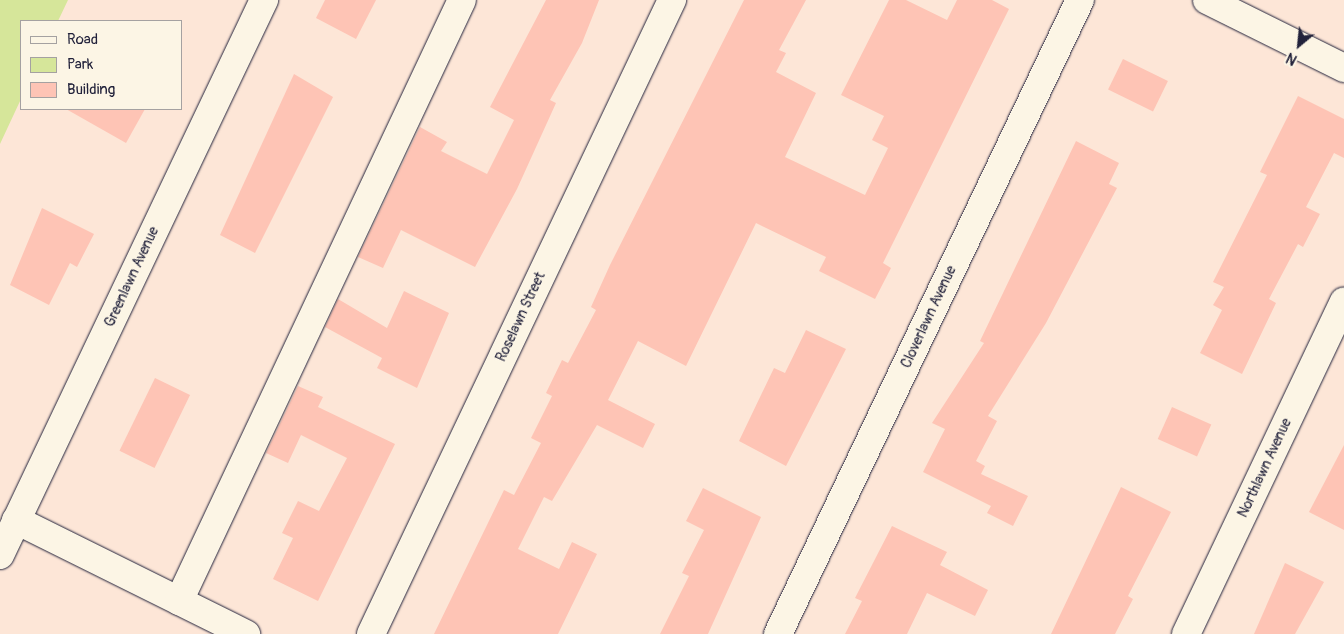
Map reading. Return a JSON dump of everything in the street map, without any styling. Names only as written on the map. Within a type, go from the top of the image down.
[{"type":"street","name":"Greenlawn Avenue","points":[[0,555],[264,0]]},
{"type":"street","points":[[179,601],[462,0]]},
{"type":"street","name":"Roselawn Street","points":[[370,634],[672,0]]},
{"type":"street","name":"Cloverlawn Avenue","points":[[778,634],[1080,0]]},
{"type":"street","points":[[1207,0],[1344,68]]},
{"type":"street","name":"Northlawn Avenue","points":[[1186,634],[1344,302]]},
{"type":"street","points":[[16,520],[246,634]]},
{"type":"green space","points":[[0,0],[68,0],[58,20],[20,20],[20,101],[0,144]]},
{"type":"building","points":[[325,0],[376,0],[356,39],[316,18]]},
{"type":"building","points":[[546,0],[599,0],[582,43],[550,100],[556,103],[517,189],[475,267],[401,230],[383,268],[358,257],[420,127],[447,142],[441,151],[487,174],[514,120],[490,107]]},
{"type":"building","points":[[744,0],[806,0],[779,50],[786,53],[776,72],[816,93],[785,157],[865,195],[888,148],[872,140],[884,116],[841,95],[889,0],[906,0],[947,20],[957,0],[992,0],[1009,9],[883,263],[891,268],[875,299],[819,271],[826,257],[756,223],[686,366],[638,341],[608,400],[655,424],[643,448],[597,425],[552,501],[544,497],[518,549],[559,569],[572,542],[597,554],[558,634],[434,634],[504,490],[514,495],[541,443],[531,438],[552,396],[546,393],[562,360],[568,363],[596,310],[591,307],[610,265]]},
{"type":"building","points":[[1123,59],[1168,81],[1153,111],[1108,90]]},
{"type":"building","points":[[294,74],[333,97],[255,253],[220,235]]},
{"type":"building","points":[[1298,96],[1344,119],[1344,158],[1334,153],[1306,207],[1320,214],[1303,247],[1298,244],[1269,299],[1276,303],[1242,374],[1200,353],[1222,310],[1213,305],[1224,287],[1213,282],[1267,175],[1260,172]]},
{"type":"building","points":[[68,110],[144,110],[126,143]]},
{"type":"building","points":[[1076,141],[1119,163],[1109,184],[1117,188],[1046,323],[988,416],[997,421],[976,461],[985,466],[981,474],[1028,496],[1013,526],[987,513],[991,506],[923,472],[945,429],[932,423],[984,343],[980,341]]},
{"type":"building","points":[[42,208],[94,234],[77,267],[70,263],[49,305],[10,285]]},
{"type":"building","points":[[404,291],[449,313],[417,388],[377,368],[382,358],[325,327],[338,299],[387,328]]},
{"type":"building","points":[[806,330],[846,349],[786,466],[739,441],[774,368],[785,373]]},
{"type":"building","points":[[155,378],[190,395],[155,468],[119,451]]},
{"type":"building","points":[[298,386],[323,397],[318,407],[395,444],[318,601],[273,579],[293,538],[282,533],[298,501],[319,511],[347,458],[301,435],[288,463],[266,453]]},
{"type":"building","points":[[1172,407],[1211,424],[1197,456],[1158,439]]},
{"type":"building","points":[[1344,445],[1344,530],[1309,512]]},
{"type":"building","points":[[1121,487],[1171,512],[1128,596],[1133,599],[1115,634],[1051,634]]},
{"type":"building","points":[[703,488],[761,517],[708,634],[660,634],[689,576],[682,573],[704,530],[686,521]]},
{"type":"building","points":[[892,526],[947,552],[940,565],[988,590],[975,616],[927,593],[907,634],[845,634],[862,601],[855,598]]},
{"type":"building","points":[[1285,563],[1324,582],[1295,634],[1254,634]]}]
